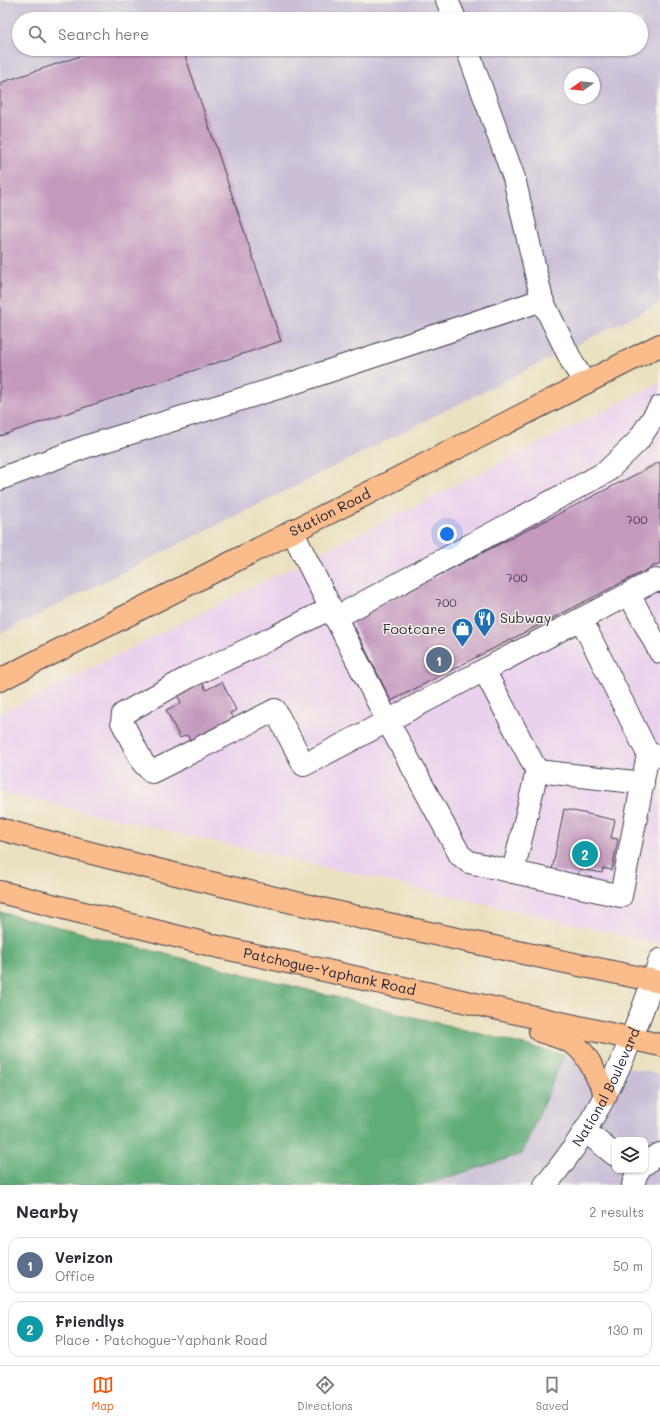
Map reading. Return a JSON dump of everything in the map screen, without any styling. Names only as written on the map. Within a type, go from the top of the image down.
[{"type":"main road","name":"Station Road","points":[[0,680],[660,345]]},
{"type":"main road","points":[[3,829],[81,851],[199,880],[364,918],[657,981]]},
{"type":"main road","name":"Patchogue-Yaphank Road","points":[[0,892],[215,946],[660,1045]]},
{"type":"main road","points":[[472,1004],[566,1041],[575,1046],[583,1053],[606,1095]]},
{"type":"street","points":[[447,0],[451,12]]},
{"type":"street","points":[[470,56],[514,178],[542,300],[573,364],[585,383]]},
{"type":"street","points":[[0,479],[84,447],[284,386],[542,300]]},
{"type":"street","points":[[660,408],[638,440],[606,472],[333,613],[270,639],[189,677],[123,714],[122,722],[143,763],[152,772],[275,710],[304,765],[655,580],[660,581]]},
{"type":"street","points":[[292,531],[387,720],[460,855],[469,862],[621,896],[643,783],[654,755],[581,619]]},
{"type":"street","points":[[629,594],[660,652]]},
{"type":"street","points":[[484,670],[537,771],[513,872]]},
{"type":"street","points":[[537,771],[643,783]]},
{"type":"street","name":"National Boulevard","points":[[545,1185],[555,1175],[585,1131],[606,1095],[657,981],[660,960]]},
{"type":"street","points":[[585,1131],[612,1153]]},
{"type":"street","points":[[648,1162],[660,1154]]},
{"type":"shaded area","points":[[0,0],[660,0],[660,303],[0,634]]},
{"type":"shaded area","points":[[660,383],[660,944],[0,792],[0,714]]},
{"type":"shaded area","points":[[564,1055],[660,1074],[660,1185],[424,1185],[522,1154]]},
{"type":"green space","points":[[0,912],[564,1055],[522,1154],[424,1185],[0,1185]]},
{"type":"building","points":[[80,56],[185,56],[281,341],[0,436],[0,83]]},
{"type":"building","points":[[660,462],[660,563],[391,701],[351,620]]},
{"type":"building","points":[[200,677],[206,690],[222,682],[236,710],[230,713],[234,721],[191,742],[187,735],[180,738],[166,710],[181,703],[175,690]]},
{"type":"building","points":[[564,809],[615,820],[611,838],[618,839],[612,870],[603,868],[602,873],[580,869],[578,875],[552,870]]},
{"type":"place","name":"Subway","points":[[484,638]]},
{"type":"place","name":"Footcare","points":[[462,648]]},
{"type":"place","name":"Verizon","points":[[439,660]]},
{"type":"place","name":"Friendlys","points":[[585,854]]}]
